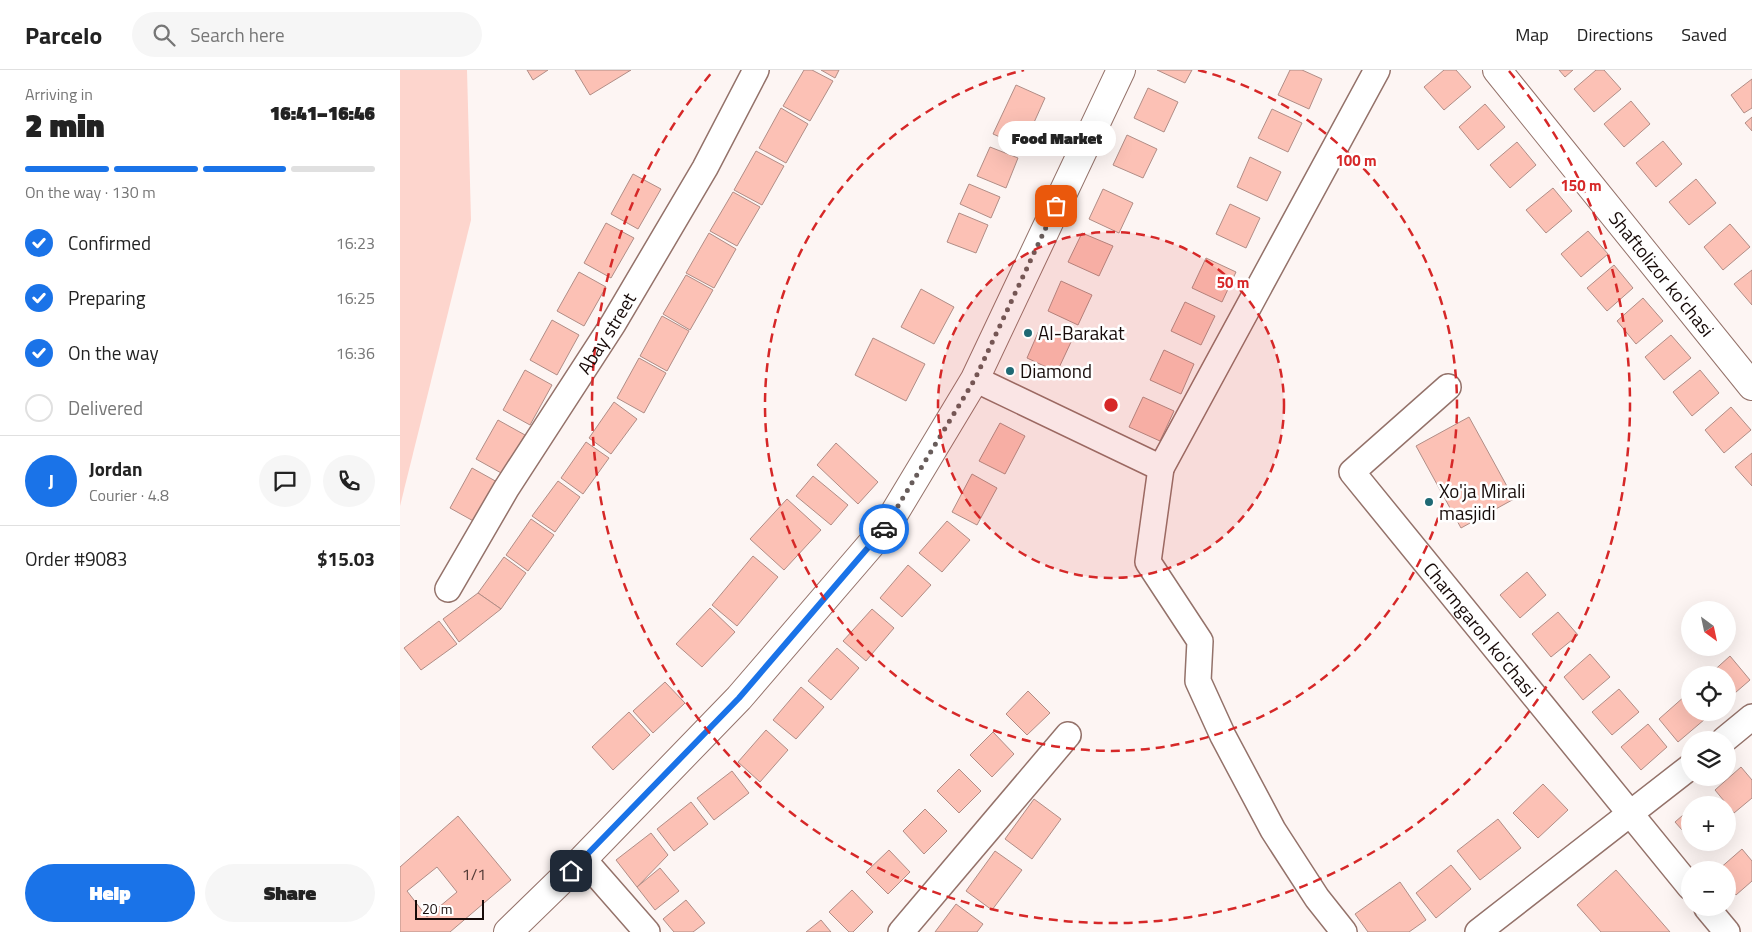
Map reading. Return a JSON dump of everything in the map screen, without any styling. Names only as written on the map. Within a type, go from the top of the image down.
[{"type":"street","name":"Abay street","points":[[448,589],[506,489],[613,324],[705,168],[756,70]]},
{"type":"street","points":[[508,932],[583,859],[739,698],[886,527],[975,379],[1121,70]]},
{"type":"street","points":[[1344,932],[1317,898],[1272,830],[1223,736],[1198,681],[1200,641],[1148,562],[1161,468],[1377,70]]},
{"type":"street","name":"Shaftolizor ko'chasi","points":[[1497,70],[1752,386]]},
{"type":"street","points":[[975,379],[1161,468]]},
{"type":"street","name":"Charmgaron ko'chasi","points":[[1448,387],[1352,472],[1681,876]]},
{"type":"street","points":[[1735,731],[1752,717]]},
{"type":"street","points":[[901,932],[1068,735]]},
{"type":"street","points":[[1478,932],[1681,774]]},
{"type":"street","points":[[583,859],[647,932]]},
{"type":"street","points":[[1713,916],[1726,932]]},
{"type":"shaded area","points":[[400,70],[467,70],[471,220],[400,506]]},
{"type":"building","points":[[527,70],[548,70],[533,80]]},
{"type":"building","points":[[575,70],[631,70],[590,95]]},
{"type":"building","points":[[804,70],[812,70],[833,81],[810,121],[783,106]]},
{"type":"building","points":[[821,70],[839,70],[835,78]]},
{"type":"building","points":[[1157,70],[1192,70],[1185,83]]},
{"type":"building","points":[[1290,70],[1302,70],[1322,79],[1309,109],[1278,95]]},
{"type":"building","points":[[1444,70],[1456,70],[1471,87],[1444,110],[1424,87]]},
{"type":"building","points":[[1559,70],[1573,70],[1565,77]]},
{"type":"building","points":[[1596,70],[1604,70],[1621,89],[1594,112],[1574,89]]},
{"type":"building","points":[[1752,79],[1752,108],[1744,113],[1731,95]]},
{"type":"building","points":[[1016,85],[1045,98],[1023,147],[993,134]]},
{"type":"building","points":[[1148,88],[1178,102],[1164,132],[1134,118]]},
{"type":"building","points":[[1631,101],[1650,124],[1624,147],[1604,124]]},
{"type":"building","points":[[1485,104],[1505,127],[1478,150],[1459,127]]},
{"type":"building","points":[[781,108],[808,124],[786,163],[759,148]]},
{"type":"building","points":[[1272,109],[1302,123],[1288,152],[1258,138]]},
{"type":"building","points":[[1752,117],[1752,131],[1745,123]]},
{"type":"building","points":[[1127,135],[1157,149],[1143,178],[1113,165]]},
{"type":"building","points":[[1663,141],[1682,164],[1656,187],[1636,163]]},
{"type":"building","points":[[1517,142],[1536,165],[1510,188],[1490,165]]},
{"type":"building","points":[[990,147],[1018,158],[1006,188],[977,176]]},
{"type":"building","points":[[756,151],[784,166],[762,205],[734,190]]},
{"type":"building","points":[[1250,157],[1281,172],[1267,201],[1237,187]]},
{"type":"building","points":[[633,174],[661,189],[638,229],[611,214]]},
{"type":"building","points":[[1696,179],[1716,203],[1689,225],[1669,202]]},
{"type":"building","points":[[969,184],[1000,197],[991,218],[960,204]]},
{"type":"building","points":[[1553,188],[1572,211],[1546,233],[1526,210]]},
{"type":"building","points":[[1103,189],[1133,203],[1119,233],[1089,219]]},
{"type":"building","points":[[733,192],[760,207],[737,246],[710,231]]},
{"type":"building","points":[[1230,204],[1260,218],[1246,248],[1216,234]]},
{"type":"building","points":[[959,213],[988,225],[976,253],[947,242]]},
{"type":"building","points":[[606,223],[634,238],[611,278],[584,263]]},
{"type":"building","points":[[1730,224],[1750,247],[1723,270],[1704,247]]},
{"type":"building","points":[[1588,231],[1608,254],[1581,277],[1561,254]]},
{"type":"building","points":[[709,233],[736,249],[714,288],[686,273]]},
{"type":"building","points":[[1082,233],[1113,246],[1099,276],[1068,262]]},
{"type":"building","points":[[1206,258],[1236,272],[1222,302],[1192,288]]},
{"type":"building","points":[[1614,265],[1633,288],[1607,311],[1587,288]]},
{"type":"building","points":[[1752,270],[1752,305],[1734,284]]},
{"type":"building","points":[[579,272],[606,287],[584,326],[557,311]]},
{"type":"building","points":[[686,275],[713,290],[690,330],[663,314]]},
{"type":"building","points":[[1061,281],[1092,295],[1078,325],[1048,311]]},
{"type":"building","points":[[921,289],[954,307],[934,344],[901,327]]},
{"type":"building","points":[[1643,298],[1663,321],[1636,344],[1617,321]]},
{"type":"building","points":[[1185,302],[1215,316],[1201,345],[1171,331]]},
{"type":"building","points":[[662,316],[689,331],[667,371],[640,356]]},
{"type":"building","points":[[552,320],[579,335],[557,375],[530,360]]},
{"type":"building","points":[[1040,328],[1071,342],[1057,372],[1027,358]]},
{"type":"building","points":[[1671,335],[1691,358],[1664,380],[1645,357]]},
{"type":"building","points":[[873,338],[925,364],[906,401],[855,375]]},
{"type":"building","points":[[1164,350],[1194,364],[1181,394],[1150,380]]},
{"type":"building","points":[[639,358],[666,373],[644,413],[617,398]]},
{"type":"building","points":[[525,370],[552,385],[530,425],[503,410]]},
{"type":"building","points":[[1700,370],[1719,393],[1692,416],[1673,392]]},
{"type":"building","points":[[1143,397],[1174,411],[1160,441],[1129,427]]},
{"type":"building","points":[[614,402],[637,419],[611,454],[589,438]]},
{"type":"building","points":[[1731,407],[1751,430],[1724,453],[1705,430]]},
{"type":"building","points":[[1469,417],[1514,499],[1461,528],[1416,446]]},
{"type":"building","points":[[498,420],[525,435],[503,474],[476,459]]},
{"type":"building","points":[[1000,423],[1025,436],[1005,474],[979,461]]},
{"type":"building","points":[[586,442],[609,458],[583,494],[561,478]]},
{"type":"building","points":[[836,443],[878,482],[858,504],[817,465]]},
{"type":"building","points":[[1752,453],[1752,486],[1735,467]]},
{"type":"building","points":[[472,468],[499,483],[477,523],[450,508]]},
{"type":"building","points":[[972,474],[997,488],[977,525],[952,512]]},
{"type":"building","points":[[813,476],[848,505],[831,525],[796,496]]},
{"type":"building","points":[[558,481],[580,497],[555,532],[532,516]]},
{"type":"building","points":[[787,499],[821,530],[784,570],[750,539]]},
{"type":"building","points":[[531,519],[554,535],[528,571],[506,555]]},
{"type":"building","points":[[947,521],[970,540],[942,572],[919,553]]},
{"type":"building","points":[[753,556],[778,577],[737,626],[712,605]]},
{"type":"building","points":[[504,557],[526,573],[501,609],[478,593]]},
{"type":"building","points":[[908,565],[931,585],[902,617],[880,598]]},
{"type":"building","points":[[1527,572],[1546,595],[1520,618],[1500,595]]},
{"type":"building","points":[[478,593],[501,609],[459,642],[443,619]]},
{"type":"building","points":[[710,608],[735,632],[702,667],[676,644]]},
{"type":"building","points":[[872,609],[894,628],[866,661],[843,641]]},
{"type":"building","points":[[1558,612],[1578,635],[1551,657],[1532,634]]},
{"type":"building","points":[[439,621],[457,644],[421,670],[404,648]]},
{"type":"building","points":[[837,648],[859,668],[831,700],[808,681]]},
{"type":"building","points":[[1590,654],[1610,677],[1583,700],[1564,677]]},
{"type":"building","points":[[1730,656],[1750,680],[1736,692],[1736,666],[1719,666]]},
{"type":"building","points":[[665,682],[685,703],[653,733],[633,711]]},
{"type":"building","points":[[801,687],[824,707],[796,739],[773,720]]},
{"type":"building","points":[[1619,689],[1639,712],[1612,735],[1592,712]]},
{"type":"building","points":[[1028,691],[1050,713],[1027,735],[1006,714]]},
{"type":"building","points":[[1681,700],[1681,721],[1703,721],[1691,731],[1681,731],[1681,739],[1678,742],[1659,719]]},
{"type":"building","points":[[629,712],[650,735],[613,770],[592,747]]},
{"type":"building","points":[[1648,724],[1667,747],[1641,770],[1621,747]]},
{"type":"building","points":[[766,730],[788,750],[760,782],[738,762]]},
{"type":"building","points":[[993,732],[1014,754],[992,777],[970,755]]},
{"type":"building","points":[[1741,767],[1752,780],[1752,798],[1736,811],[1736,796],[1720,796],[1715,790],[1720,786],[1736,786],[1736,771]]},
{"type":"building","points":[[959,769],[981,791],[959,813],[937,791]]},
{"type":"building","points":[[732,771],[749,793],[714,820],[697,798]]},
{"type":"building","points":[[1543,784],[1568,810],[1538,838],[1513,813]]},
{"type":"building","points":[[1034,799],[1061,819],[1032,859],[1005,839]]},
{"type":"building","points":[[691,802],[708,824],[674,851],[657,829]]},
{"type":"building","points":[[925,809],[947,831],[924,854],[903,831]]},
{"type":"building","points":[[458,816],[511,880],[450,932],[400,932],[400,867]],"holes":[[[437,867],[457,892],[427,917],[407,891]]]},
{"type":"building","points":[[1681,817],[1681,829],[1675,822]]},
{"type":"building","points":[[1498,819],[1521,848],[1480,880],[1457,851]]},
{"type":"building","points":[[651,833],[668,855],[637,887],[616,860]]},
{"type":"building","points":[[1742,849],[1752,861],[1752,881],[1736,895],[1736,861],[1728,861]]},
{"type":"building","points":[[889,850],[910,872],[888,894],[866,872]]},
{"type":"building","points":[[995,851],[1022,870],[992,910],[966,891]]},
{"type":"building","points":[[1451,865],[1471,889],[1436,918],[1416,893]]},
{"type":"building","points":[[660,868],[679,891],[655,910],[637,887]]},
{"type":"building","points":[[1616,870],[1670,932],[1601,932],[1577,905]]},
{"type":"building","points":[[1400,882],[1426,920],[1409,932],[1368,932],[1355,914]]},
{"type":"building","points":[[852,890],[873,912],[853,932],[849,932],[829,912]]},
{"type":"building","points":[[686,900],[705,923],[693,932],[674,932],[663,919]]},
{"type":"building","points":[[956,904],[983,924],[977,932],[935,932]]},
{"type":"building","points":[[821,920],[831,932],[806,932]]},
{"type":"way so far","points":[[884,529],[975,379],[1056,206]]},
{"type":"place","name":"Food Market","points":[[1056,206]]},
{"type":"place","name":"Al-Barakat","points":[[1028,333]]},
{"type":"place","name":"Diamond","points":[[1010,371]]},
{"type":"place","name":"Xo'ja Mirali masjidi","points":[[1429,502]]},
{"type":"route","points":[[571,871],[739,698],[884,529]]}]
